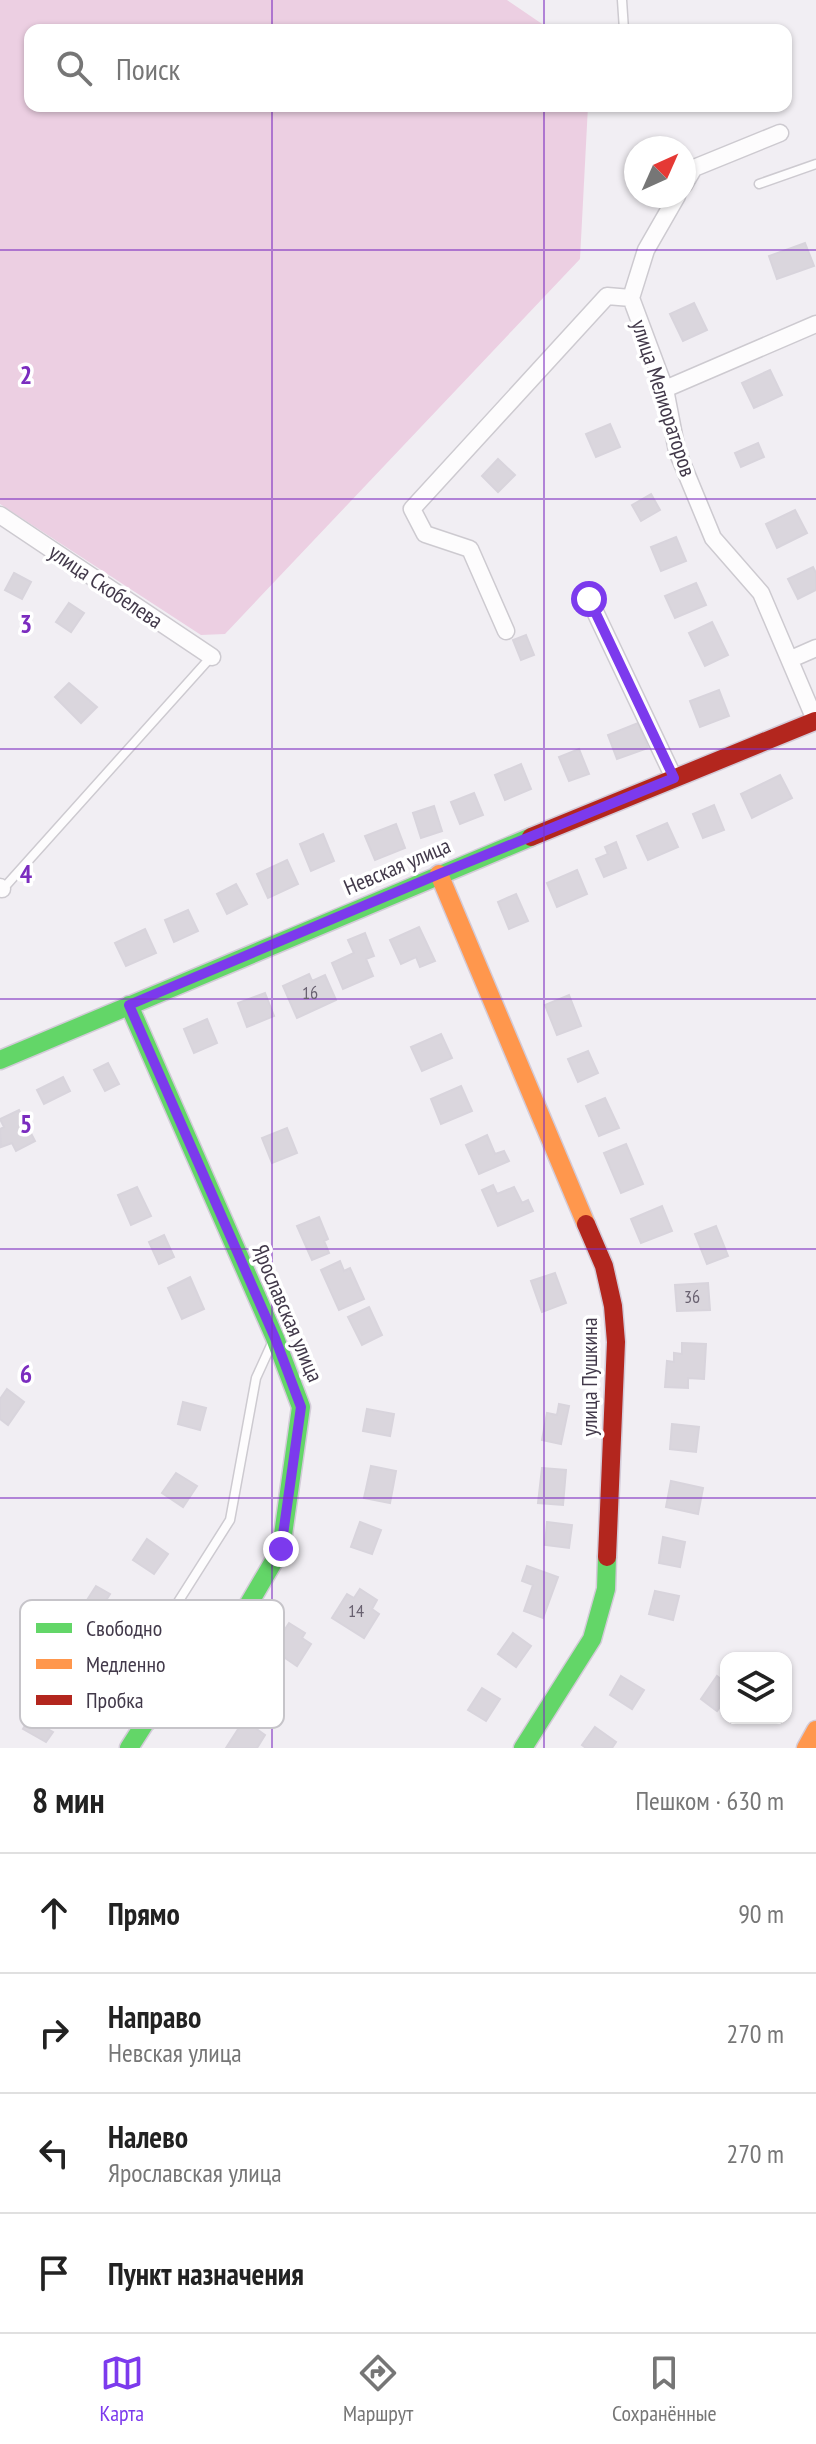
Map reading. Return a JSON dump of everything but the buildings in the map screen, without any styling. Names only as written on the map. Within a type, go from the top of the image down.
[{"type":"street","points":[[696,167],[780,133]]},
{"type":"street","name":"улица Мелиораторов","points":[[670,208],[646,250],[631,298],[665,389],[677,451],[713,538],[761,593],[816,721]]},
{"type":"street","points":[[506,631],[470,549],[425,534],[412,509],[607,296],[631,298]]},
{"type":"street","points":[[665,389],[816,324]]},
{"type":"street","name":"улица Скобелева","points":[[0,515],[212,657]]},
{"type":"street","points":[[589,599],[674,778]]},
{"type":"street","points":[[791,659],[816,648]]},
{"type":"street","name":"Невская улица","points":[[0,1060],[439,874],[816,721]]},
{"type":"street","name":"улица Пушкина","points":[[439,874],[604,1266],[613,1306],[616,1342],[606,1589],[592,1639],[523,1748]]},
{"type":"street","name":"Ярославская улица","points":[[129,1005],[275,1338],[301,1407],[281,1549],[251,1600]]},
{"type":"street","name":"Ярославская улица","points":[[129,1748],[142,1728]]},
{"type":"street","points":[[806,1748],[816,1730]]},
{"type":"lane","points":[[622,0],[624,24]]},
{"type":"lane","points":[[759,184],[816,164]]},
{"type":"lane","points":[[1,889],[212,657]]},
{"type":"lane","points":[[179,1600],[230,1520],[256,1378],[275,1338]]},
{"type":"shaded area","points":[[0,0],[507,0],[542,24],[24,24],[24,112],[588,112],[580,259],[225,634],[201,635],[0,504]]},
{"type":"traffic: fast","points":[[0,1060],[531,837]]},
{"type":"traffic: fast","points":[[129,1005],[275,1338],[301,1407],[281,1549],[251,1600]]},
{"type":"traffic: fast","points":[[523,1748],[592,1639],[606,1589],[607,1557]]},
{"type":"traffic: fast","points":[[129,1748],[142,1728]]},
{"type":"traffic: slow","points":[[439,874],[586,1224]]},
{"type":"traffic: slow","points":[[806,1748],[816,1730]]},
{"type":"traffic: jam","points":[[531,837],[815,721]]},
{"type":"traffic: jam","points":[[586,1224],[604,1266],[613,1306],[616,1342],[607,1557]]},
{"type":"route","points":[[281,1549],[301,1407],[275,1338],[129,1005],[674,778],[589,599]]}]
